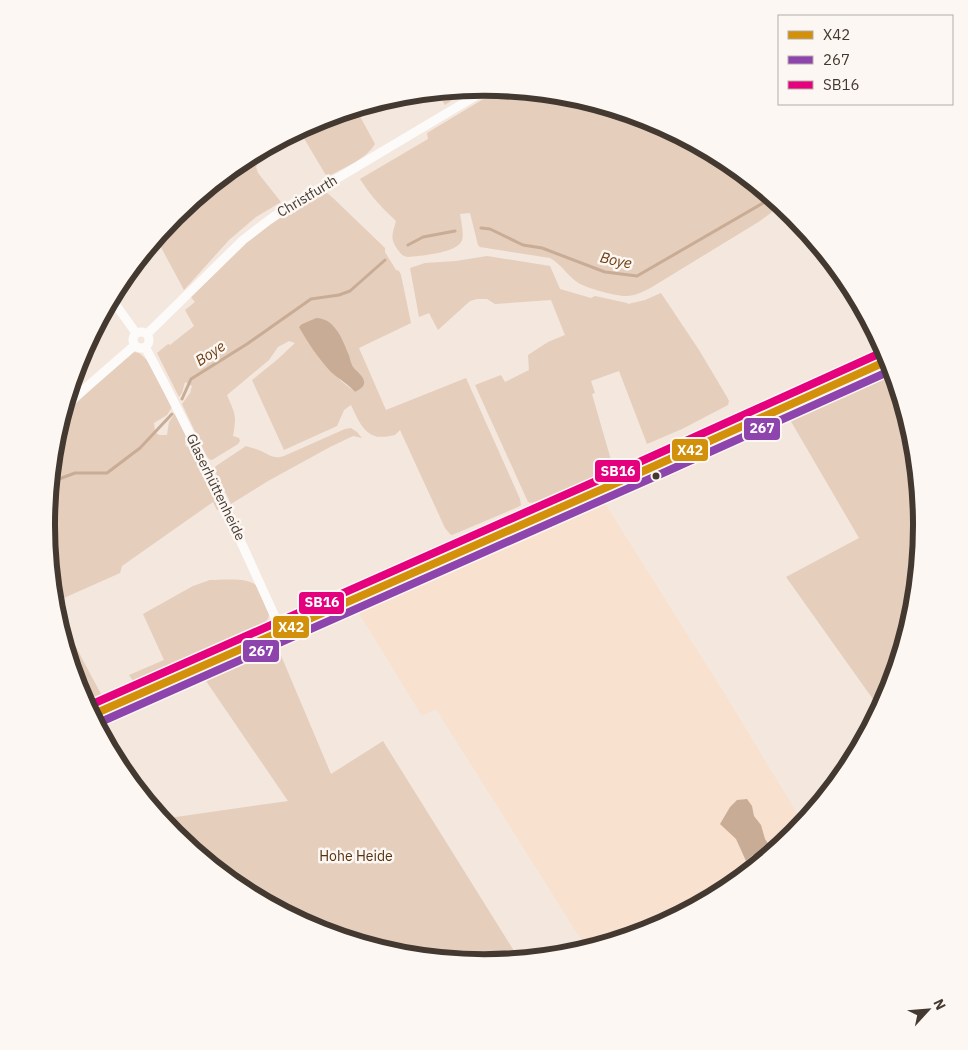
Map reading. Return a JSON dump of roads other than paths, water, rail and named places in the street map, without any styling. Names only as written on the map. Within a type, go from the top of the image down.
[{"type":"main road","points":[[98,712],[881,364]]},
{"type":"street","name":"Christfurth","points":[[147,334],[243,240],[269,220],[289,206],[474,96]]},
{"type":"street","points":[[116,304],[136,333]]},
{"type":"street","points":[[142,332],[147,334],[149,342],[145,347],[140,348],[135,345],[133,340],[136,333],[142,332]]},
{"type":"street","points":[[75,397],[135,345]]},
{"type":"street","name":"Glaserhüttenheide","points":[[145,347],[216,486],[281,630]]},
{"type":"waterway","name":"Boye","points":[[481,228],[490,229],[523,245],[542,248],[605,272],[637,276],[765,202]]},
{"type":"waterway","name":"Boye","points":[[408,245],[423,237],[455,231]]},
{"type":"waterway","name":"Boye","points":[[182,399],[191,379],[247,344],[311,299],[339,295],[350,291],[385,260]]},
{"type":"waterway","name":"Boye","points":[[58,479],[75,473],[107,473],[140,448],[172,414]]},
{"type":"park label","name":"Hohe Heide","points":[[356,856]]}]
